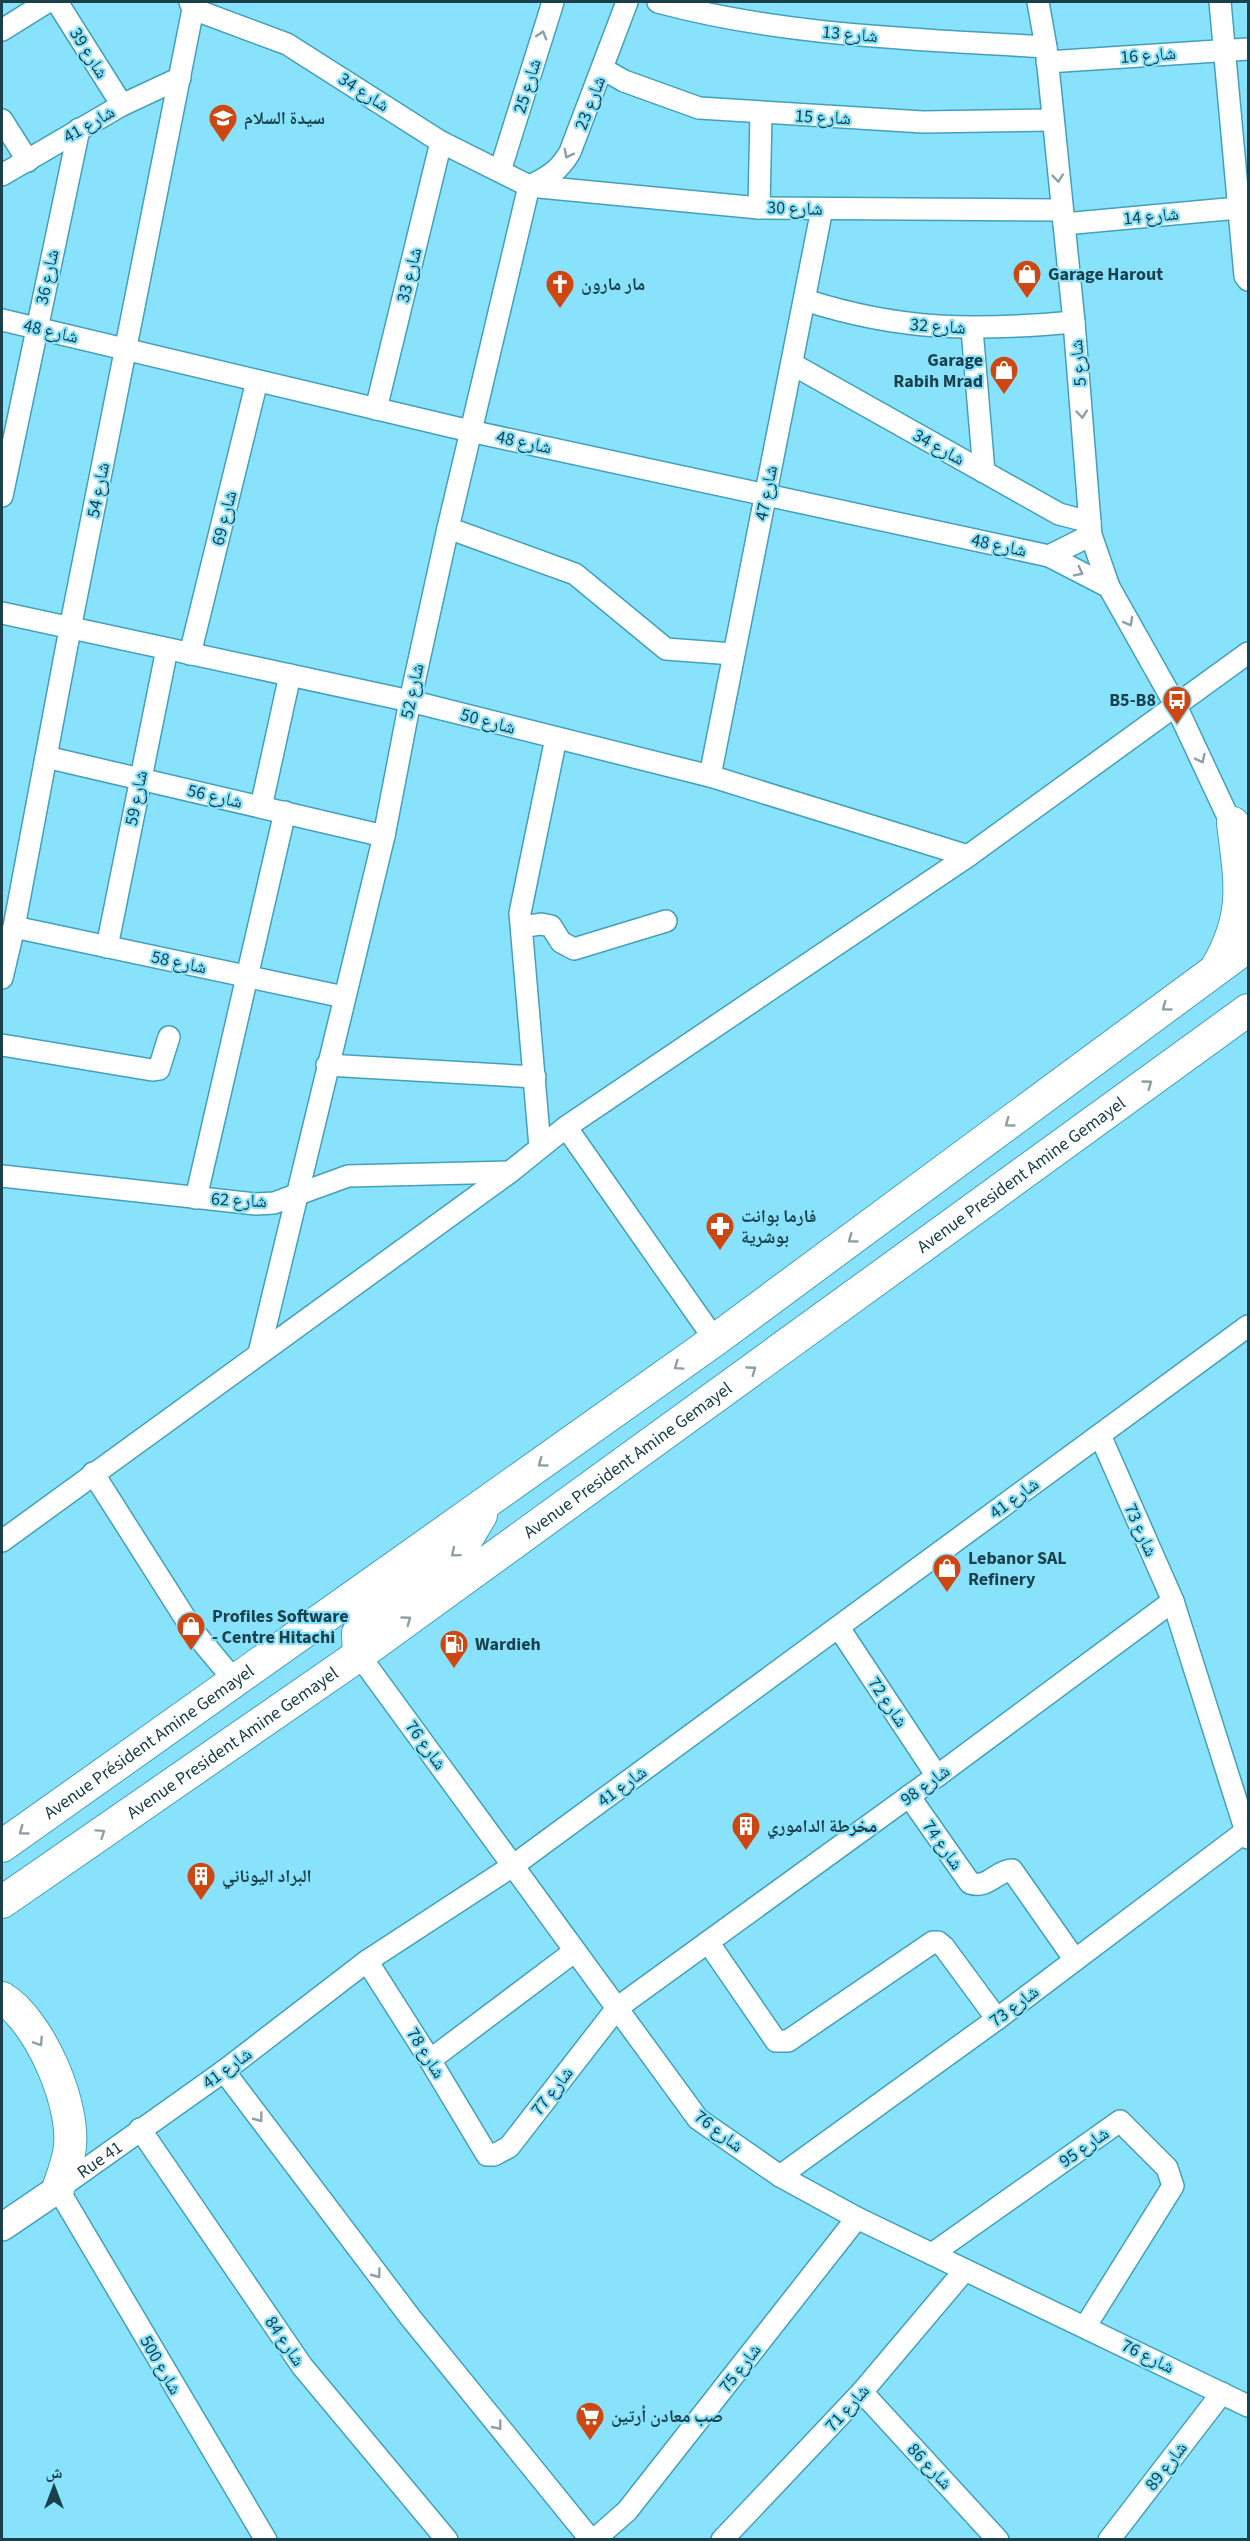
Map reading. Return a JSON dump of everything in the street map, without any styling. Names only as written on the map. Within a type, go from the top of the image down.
[{"type":"highway","points":[[1213,973],[1238,921],[1240,836]]},
{"type":"highway","points":[[715,1340],[1248,946]]},
{"type":"highway","name":"Avenue President Amine Gemayel","points":[[2,1902],[359,1654],[1248,1010]]},
{"type":"highway","points":[[1217,1034],[1248,1022]]},
{"type":"highway","name":"Avenue Président Amine Gemayel","points":[[2,1846],[715,1340]]},
{"type":"highway","points":[[359,1654],[358,1633],[365,1622],[462,1547],[486,1504]]},
{"type":"highway","points":[[2,1998],[10,2003],[42,2045],[65,2098],[70,2122],[69,2152],[58,2188]]},
{"type":"main road","points":[[2,2227],[58,2188]]},
{"type":"street","name":"شارع 25","points":[[500,171],[553,2]]},
{"type":"street","name":"شارع 23","points":[[529,186],[552,175],[562,166],[570,152],[627,2]]},
{"type":"street","name":"شارع 13","points":[[658,2],[716,18],[834,34],[1047,55]]},
{"type":"street","name":"شارع 5","points":[[1038,2],[1047,55],[1074,322],[1091,529],[1109,587],[1176,706],[1240,836],[1248,876]]},
{"type":"street","points":[[1220,2],[1223,50],[1241,197],[1245,276],[1248,280]]},
{"type":"street","points":[[2,30],[46,3]]},
{"type":"street","name":"شارع 39","points":[[46,3],[122,105]]},
{"type":"street","name":"شارع 34","points":[[192,5],[287,44],[441,142],[529,186]]},
{"type":"street","name":"شارع 54","points":[[2,978],[180,78],[192,5]]},
{"type":"street","name":"شارع 16","points":[[1047,55],[1248,49]]},
{"type":"street","name":"شارع 15","points":[[603,69],[624,81],[699,108],[923,122],[1052,120]]},
{"type":"street","name":"شارع 41","points":[[2,175],[122,105],[180,78]]},
{"type":"street","points":[[759,208],[761,113]]},
{"type":"street","points":[[2,120],[28,161]]},
{"type":"street","name":"شارع 36","points":[[2,496],[79,129]]},
{"type":"street","name":"شارع 33","points":[[376,409],[441,142]]},
{"type":"street","name":"شارع 30","points":[[529,186],[759,208],[1062,217]]},
{"type":"street","name":"شارع 52","points":[[259,1353],[295,1196],[384,836],[410,700],[448,528],[529,186]]},
{"type":"street","name":"شارع 14","points":[[1062,217],[1241,197]]},
{"type":"street","name":"شارع 47","points":[[710,776],[822,209]]},
{"type":"street","name":"شارع 32","points":[[805,300],[887,322],[972,329],[1074,322]]},
{"type":"street","name":"شارع 48","points":[[2,320],[470,431],[1049,556],[1109,587]]},
{"type":"street","points":[[972,329],[984,472]]},
{"type":"street","name":"شارع 34","points":[[792,364],[1059,514],[1091,529]]},
{"type":"street","name":"شارع 69","points":[[190,654],[257,381]]},
{"type":"street","points":[[448,528],[575,574],[666,648],[734,654]]},
{"type":"street","name":"شارع 48","points":[[1049,556],[1091,529]]},
{"type":"street","name":"شارع 50","points":[[2,613],[410,700],[710,776],[968,855]]},
{"type":"street","name":"شارع 59","points":[[107,947],[167,649]]},
{"type":"street","points":[[2,1540],[510,1172],[566,1127],[968,855],[1248,653]]},
{"type":"street","points":[[261,807],[290,675]]},
{"type":"street","points":[[540,1148],[522,927],[522,898],[556,738]]},
{"type":"street","name":"شارع 56","points":[[46,757],[384,836]]},
{"type":"street","points":[[196,1198],[285,812]]},
{"type":"street","points":[[522,927],[541,924],[551,926],[561,942],[574,949],[666,921]]},
{"type":"street","name":"شارع 58","points":[[9,937],[107,947],[344,997]]},
{"type":"street","points":[[2,1045],[152,1070],[159,1069],[163,1062],[169,1037]]},
{"type":"street","points":[[327,1065],[535,1077]]},
{"type":"street","points":[[566,1127],[715,1340]]},
{"type":"street","name":"شارع 62","points":[[2,1176],[256,1204],[274,1203],[348,1176],[510,1172]]},
{"type":"street","name":"شارع 41","points":[[140,2129],[224,2071],[367,1961],[514,1865],[1248,1326]]},
{"type":"street","name":"شارع 73","points":[[780,2176],[1247,1835],[1173,1601],[1100,1435]]},
{"type":"street","points":[[93,1473],[194,1632],[234,1680]]},
{"type":"street","name":"شارع 98","points":[[617,2008],[937,1776],[1173,1601]]},
{"type":"street","name":"شارع 72","points":[[839,1628],[937,1776]]},
{"type":"street","name":"شارع 76","points":[[359,1654],[698,2119],[780,2176],[857,2218],[1248,2406]]},
{"type":"street","name":"شارع 74","points":[[909,1796],[970,1883],[978,1886],[1006,1870],[1012,1870],[1075,1960]]},
{"type":"street","points":[[708,1942],[776,2041],[788,2041],[933,1942],[938,1942],[944,1947],[997,2019]]},
{"type":"street","points":[[430,2060],[575,1951]]},
{"type":"street","name":"شارع 78","points":[[367,1961],[483,2146]]},
{"type":"street","name":"شارع 77","points":[[483,2146],[487,2155],[494,2155],[509,2148],[617,2008]]},
{"type":"street","points":[[224,2071],[410,2317],[592,2540]]},
{"type":"street","name":"شارع 95","points":[[932,2254],[1120,2121],[1167,2168],[1173,2186],[1085,2326]]},
{"type":"street","name":"Rue 41","points":[[58,2188],[140,2129]]},
{"type":"street","name":"شارع 84","points":[[140,2129],[302,2366],[447,2540]]},
{"type":"street","name":"شارع 500","points":[[58,2188],[266,2540]]},
{"type":"street","name":"شارع 75","points":[[592,2540],[627,2511],[857,2218]]},
{"type":"street","name":"شارع 71","points":[[735,2536],[862,2392],[964,2270]]},
{"type":"street","name":"شارع 86","points":[[862,2392],[998,2540]]},
{"type":"street","name":"شارع 89","points":[[1109,2540],[1222,2393]]},
{"type":"place","name":"سيدة السلام","points":[[223,144]]},
{"type":"place","name":"Garage Harout","points":[[1027,300]]},
{"type":"place","name":"مار مارون","points":[[560,310]]},
{"type":"place","name":"Garage Rabih Mrad","points":[[1004,396]]},
{"type":"place","name":"B5-B8","points":[[1177,726]]},
{"type":"place","name":"فارما بوانت بوشرية","points":[[720,1252]]},
{"type":"place","name":"Lebanor SAL Refinery","points":[[947,1594]]},
{"type":"place","name":"Profiles Software - Centre Hitachi","points":[[191,1652]]},
{"type":"place","name":"Wardieh","points":[[454,1670]]},
{"type":"place","name":"مخرطة الداموري","points":[[746,1852]]},
{"type":"place","name":"البراد اليوناني","points":[[201,1902]]},
{"type":"place","name":"صب معادن أرتين","points":[[590,2442]]}]
